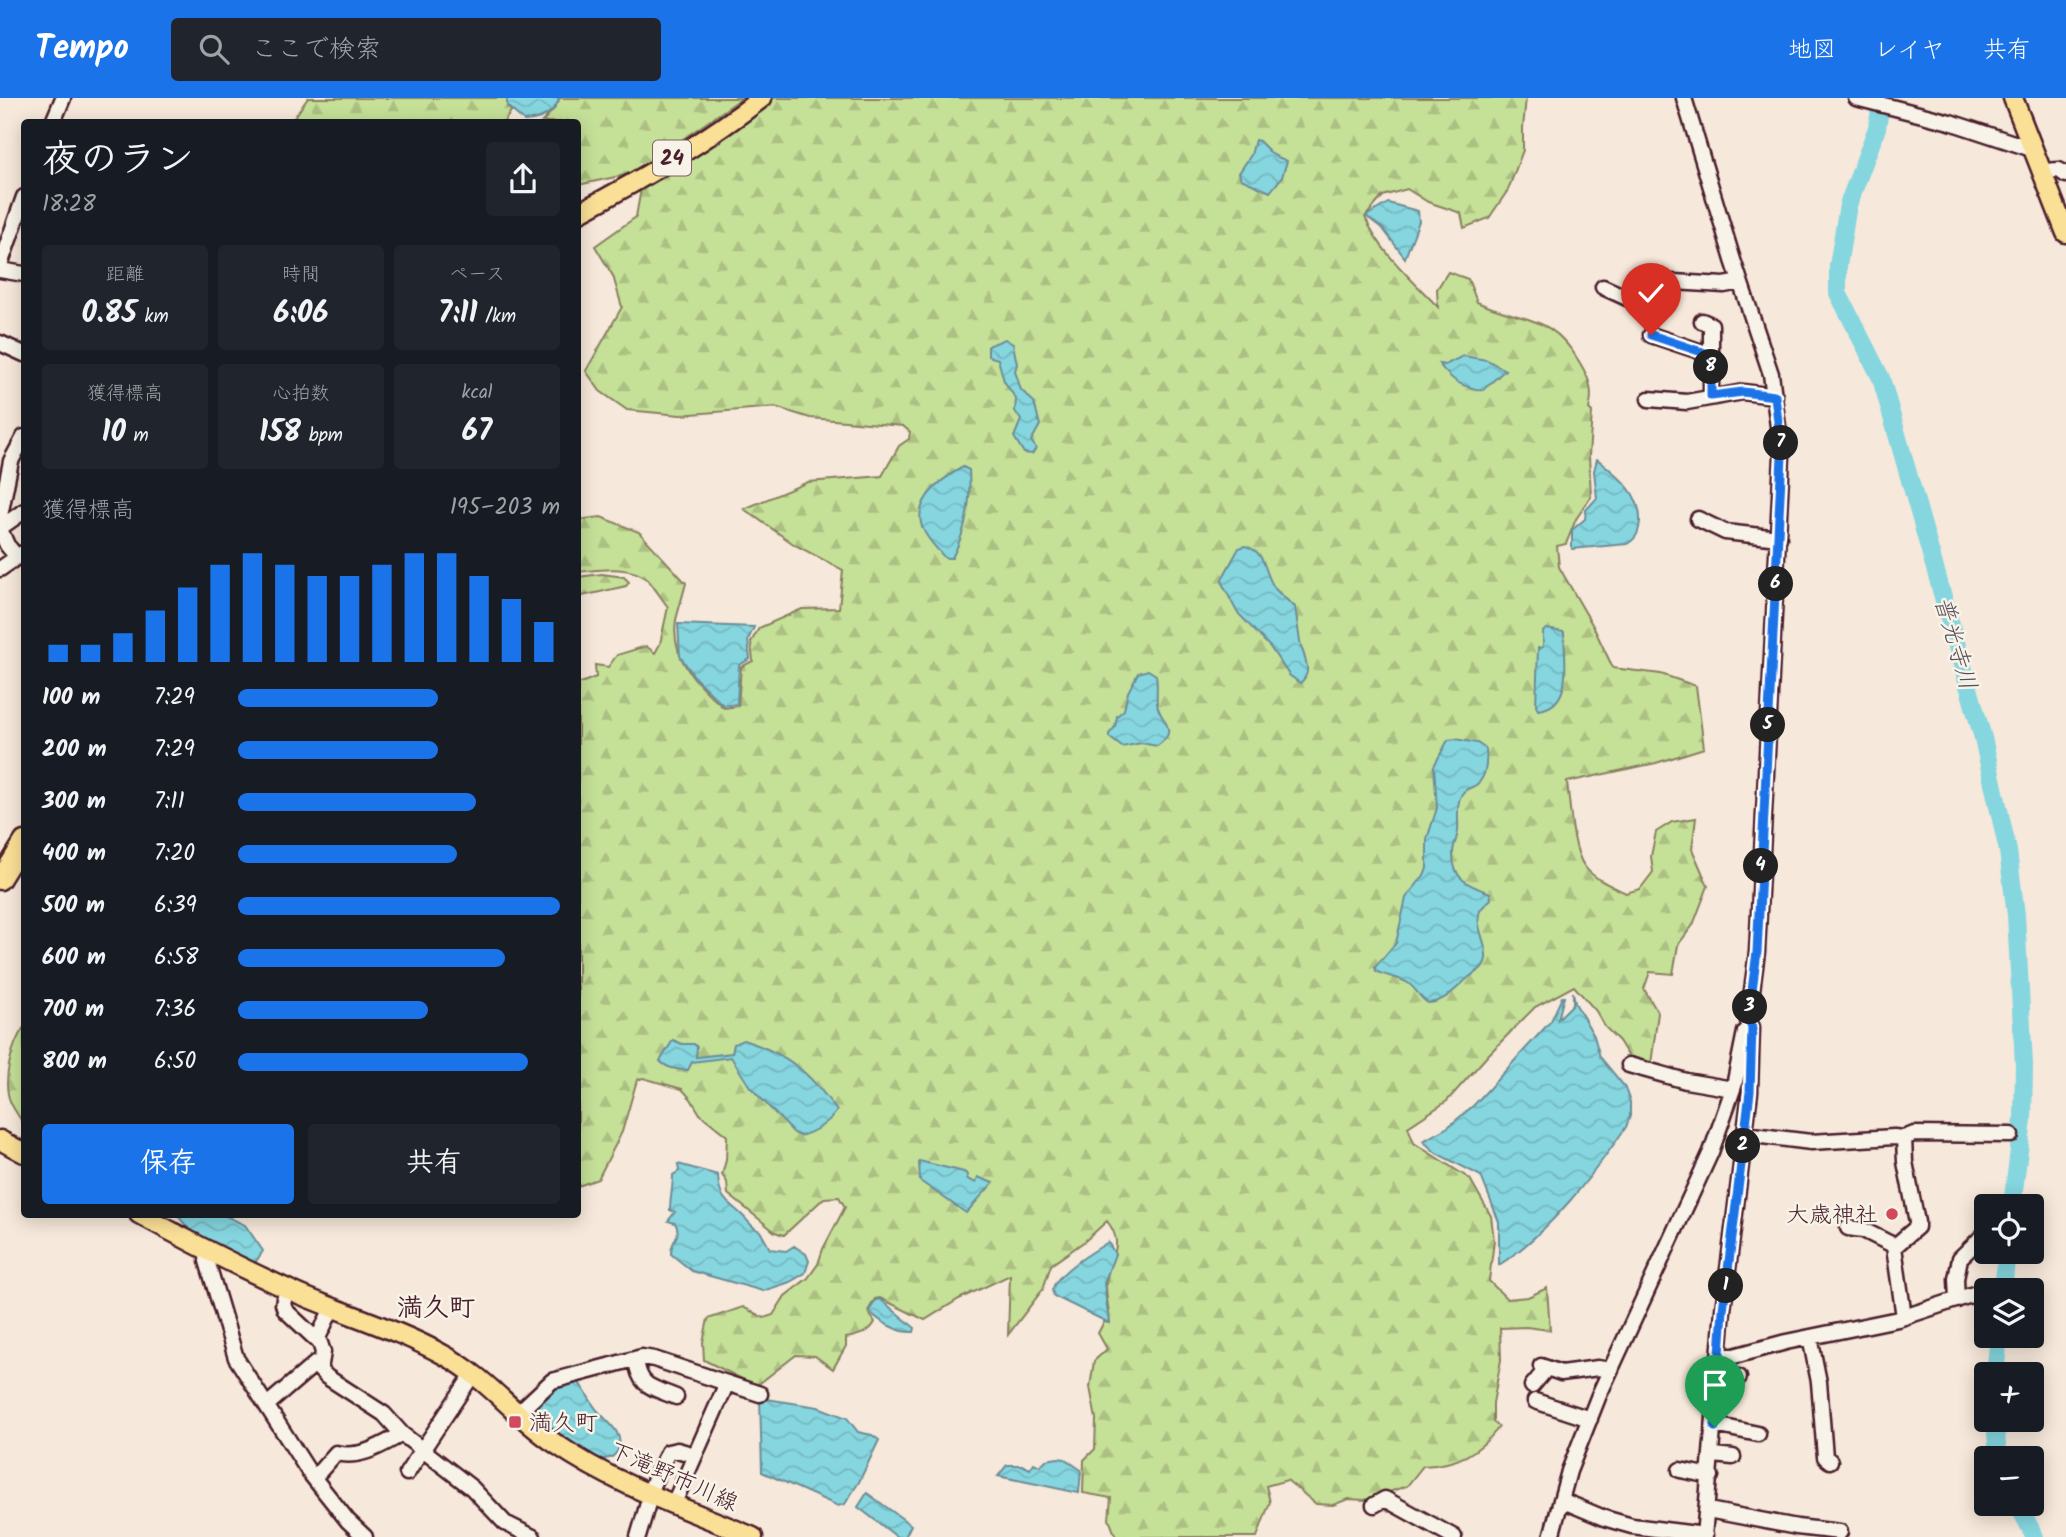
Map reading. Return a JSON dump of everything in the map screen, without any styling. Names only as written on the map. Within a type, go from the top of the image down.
[{"type":"main road","name":"24","points":[[581,212],[731,122],[762,98]]},
{"type":"main road","points":[[2012,98],[2066,233]]},
{"type":"main road","points":[[0,880],[21,846]]},
{"type":"main road","points":[[0,1140],[21,1151]]},
{"type":"main road","name":"下滝野市川線","points":[[146,1218],[208,1252],[332,1308],[428,1347],[495,1390],[518,1413],[563,1449],[591,1466],[753,1537]]},
{"type":"street","points":[[54,119],[63,98]]},
{"type":"street","points":[[1551,1537],[1569,1471],[1610,1370],[1711,1152],[1733,1087],[1748,1021],[1757,952],[1779,538],[1782,456],[1779,398],[1740,282],[1684,98]]},
{"type":"street","points":[[1856,98],[1950,122],[2035,150]]},
{"type":"street","points":[[2043,171],[2059,170],[2066,175]]},
{"type":"street","points":[[21,206],[0,267],[21,273]]},
{"type":"street","points":[[1603,287],[1627,298],[1674,282],[1724,285],[1740,282]]},
{"type":"street","points":[[1702,321],[1711,325],[1711,396]]},
{"type":"street","points":[[1651,335],[1711,355]]},
{"type":"street","points":[[0,343],[21,353]]},
{"type":"street","points":[[1648,399],[1694,402],[1711,396],[1743,392],[1779,398]]},
{"type":"street","points":[[0,516],[10,461],[21,443]]},
{"type":"street","points":[[0,569],[21,555],[7,545],[0,529],[21,513]]},
{"type":"street","points":[[1698,519],[1725,532],[1779,538]]},
{"type":"street","points":[[1561,1500],[1604,1518],[1632,1526],[1704,1536],[1713,1455],[1723,1310],[1750,1092],[1752,1027],[1748,1021]]},
{"type":"street","points":[[1629,1065],[1686,1081],[1750,1092]]},
{"type":"street","points":[[1745,1134],[1811,1142],[1904,1138],[1914,1134],[2011,1135]]},
{"type":"street","points":[[1895,1246],[1917,1227],[1905,1162],[1904,1138]]},
{"type":"street","points":[[1848,1228],[1863,1230],[1895,1246]]},
{"type":"street","points":[[1957,1300],[1956,1279],[1960,1258],[1974,1245]]},
{"type":"street","points":[[1895,1246],[1904,1317]]},
{"type":"street","points":[[208,1252],[207,1261],[236,1358],[314,1478],[348,1521],[365,1537]]},
{"type":"street","points":[[287,1288],[283,1304],[285,1310],[317,1340],[323,1352],[320,1370],[384,1413],[402,1434],[472,1488],[505,1522],[533,1537]]},
{"type":"street","points":[[1721,1356],[1734,1356],[1904,1317],[1974,1295]]},
{"type":"street","points":[[317,1340],[332,1308]]},
{"type":"street","points":[[1810,1337],[1819,1382],[1825,1457],[1830,1461]]},
{"type":"street","points":[[636,1359],[639,1378],[646,1384],[676,1397]]},
{"type":"street","points":[[518,1413],[552,1381],[636,1359],[654,1359],[760,1394]]},
{"type":"street","points":[[267,1405],[316,1363],[320,1364]]},
{"type":"street","points":[[1590,1419],[1534,1394],[1544,1367],[1566,1373],[1598,1368],[1610,1370]]},
{"type":"street","points":[[407,1472],[473,1374]]},
{"type":"street","points":[[1719,1377],[1739,1377]]},
{"type":"street","points":[[674,1503],[727,1382]]},
{"type":"street","points":[[1715,1425],[1758,1434]]},
{"type":"street","points":[[314,1478],[336,1453],[350,1457],[361,1454],[402,1434]]},
{"type":"street","points":[[638,1537],[650,1493],[668,1452],[677,1450],[695,1455]]},
{"type":"street","points":[[1713,1455],[1733,1457]]},
{"type":"street","points":[[1680,1470],[1711,1476]]},
{"type":"street","points":[[1374,1505],[1385,1499],[1454,1537]]},
{"type":"street","points":[[1708,1510],[1797,1527],[1840,1532]]},
{"type":"green space","points":[[308,98],[507,98],[507,106],[511,111],[506,119],[293,119]]},
{"type":"green space","points":[[558,98],[742,98],[634,173],[581,184],[581,119],[545,119],[554,109]]},
{"type":"green space","points":[[771,98],[1526,98],[1523,150],[1508,190],[1489,218],[1464,228],[1461,213],[1428,202],[1407,189],[1383,196],[1365,217],[1379,242],[1438,307],[1437,289],[1448,272],[1468,279],[1477,302],[1547,327],[1569,347],[1583,369],[1591,390],[1591,497],[1576,519],[1566,544],[1557,546],[1559,567],[1593,626],[1613,668],[1661,674],[1696,686],[1704,748],[1656,763],[1567,782],[1574,839],[1581,860],[1589,872],[1626,893],[1640,889],[1653,872],[1651,856],[1656,832],[1672,822],[1696,818],[1692,849],[1708,886],[1693,925],[1678,945],[1673,974],[1650,972],[1644,989],[1658,1013],[1651,1064],[1629,1057],[1574,986],[1535,1007],[1447,1101],[1408,1127],[1414,1143],[1470,1179],[1491,1216],[1494,1240],[1489,1281],[1507,1299],[1528,1297],[1547,1288],[1550,1330],[1500,1328],[1501,1360],[1493,1403],[1493,1422],[1499,1427],[1483,1444],[1466,1456],[1446,1463],[1423,1466],[1407,1486],[1365,1500],[1348,1499],[1333,1505],[1316,1504],[1287,1480],[1266,1486],[1270,1502],[1257,1537],[1116,1537],[1109,1519],[1111,1498],[1083,1493],[1084,1460],[1095,1449],[1096,1419],[1090,1387],[1094,1361],[1107,1349],[1098,1333],[1104,1322],[1110,1323],[1106,1284],[1116,1238],[1107,1221],[1085,1241],[1051,1265],[1043,1289],[1008,1335],[1010,1275],[959,1299],[925,1320],[880,1298],[875,1299],[868,1311],[875,1322],[873,1326],[863,1333],[846,1338],[846,1346],[833,1369],[815,1356],[796,1355],[756,1386],[704,1360],[703,1342],[708,1319],[743,1307],[764,1318],[773,1315],[785,1296],[808,1278],[818,1264],[845,1207],[839,1197],[824,1198],[784,1235],[775,1232],[728,1194],[727,1182],[722,1175],[727,1136],[700,1114],[682,1089],[643,1078],[637,1080],[622,1132],[598,1179],[581,1185],[581,683],[596,677],[595,665],[608,667],[617,655],[646,646],[655,653],[660,644],[668,607],[648,580],[641,575],[614,569],[581,572],[581,520],[601,517],[639,532],[686,583],[675,634],[682,659],[696,680],[724,708],[738,706],[741,667],[753,661],[751,642],[759,628],[802,609],[839,608],[843,570],[795,545],[744,509],[808,482],[882,476],[899,446],[909,439],[910,432],[903,426],[810,418],[775,407],[680,415],[627,410],[600,391],[586,371],[622,307],[613,276],[595,246],[636,217],[642,183],[735,126]]},
{"type":"green space","points":[[602,574],[624,577],[629,582],[626,586],[581,596],[581,577]]},
{"type":"green space","points":[[21,1033],[21,1120],[10,1101],[7,1083],[16,1043]]},
{"type":"water","points":[[507,98],[559,100],[545,116],[535,119],[522,119],[507,106]]},
{"type":"water","points":[[1255,140],[1273,155],[1287,161],[1282,177],[1270,192],[1241,179],[1239,173],[1251,155]]},
{"type":"water","points":[[1388,203],[1418,211],[1419,221],[1405,258],[1383,229],[1366,216]]},
{"type":"water","points":[[1005,339],[1013,344],[1017,364],[1015,371],[1021,390],[1034,402],[1040,425],[1031,441],[1036,448],[1032,454],[1024,453],[1014,437],[1021,420],[1015,411],[1016,399],[1004,381],[998,359],[988,356],[988,346]]},
{"type":"water","points":[[1463,356],[1487,360],[1505,370],[1483,390],[1463,385],[1448,375],[1439,364],[1445,365]]},
{"type":"water","points":[[1597,459],[1620,478],[1632,493],[1639,511],[1639,529],[1635,538],[1627,544],[1572,549],[1572,530],[1585,519],[1586,510],[1597,498],[1594,471]]},
{"type":"water","points":[[963,467],[969,470],[967,515],[952,558],[945,558],[927,536],[920,514],[928,495],[944,479]]},
{"type":"water","points":[[1245,546],[1261,557],[1276,590],[1295,607],[1307,669],[1307,674],[1300,683],[1289,675],[1270,647],[1237,612],[1223,585],[1222,579],[1239,548]]},
{"type":"water","points":[[678,624],[754,627],[748,640],[750,659],[739,665],[737,704],[724,706],[696,679],[680,656]]},
{"type":"water","points":[[1546,629],[1564,632],[1565,679],[1558,700],[1550,707],[1538,710],[1538,648],[1543,647],[1543,632]]},
{"type":"water","points":[[1148,670],[1156,675],[1158,709],[1167,724],[1168,734],[1157,746],[1141,743],[1122,747],[1109,737],[1109,734],[1115,727],[1117,716],[1124,710],[1128,692],[1138,673]]},
{"type":"water","points":[[1448,740],[1477,743],[1486,749],[1486,763],[1480,782],[1465,791],[1460,798],[1453,862],[1459,876],[1469,884],[1490,893],[1491,899],[1481,909],[1479,917],[1486,959],[1482,968],[1450,994],[1428,1003],[1408,983],[1380,973],[1375,967],[1396,943],[1406,898],[1425,874],[1427,839],[1437,808],[1434,766]]},
{"type":"water","points":[[1573,992],[1575,1003],[1594,1036],[1600,1057],[1624,1086],[1630,1102],[1630,1116],[1613,1146],[1569,1202],[1536,1236],[1499,1265],[1499,1222],[1481,1176],[1436,1153],[1423,1141],[1448,1127],[1474,1105],[1551,1021],[1562,997],[1558,1019],[1573,1004]]},
{"type":"water","points":[[673,1040],[682,1044],[694,1044],[697,1047],[696,1057],[732,1053],[734,1044],[743,1040],[773,1052],[808,1076],[837,1111],[820,1126],[800,1136],[750,1087],[731,1057],[692,1062],[688,1070],[673,1069],[663,1064],[660,1061]]},
{"type":"water","points":[[919,1161],[964,1172],[968,1175],[967,1179],[976,1183],[978,1177],[993,1183],[966,1213],[920,1181]]},
{"type":"water","points":[[678,1164],[718,1175],[720,1190],[725,1199],[760,1231],[770,1249],[786,1251],[794,1246],[806,1254],[809,1261],[805,1273],[790,1282],[763,1291],[692,1271],[671,1254],[678,1232],[675,1223],[668,1221],[675,1212],[670,1210],[670,1206],[673,1175],[679,1171]]},
{"type":"water","points":[[180,1218],[230,1218],[245,1225],[263,1251],[253,1266],[195,1236]]},
{"type":"water","points":[[1108,1242],[1115,1254],[1104,1283],[1109,1323],[1054,1296],[1052,1290],[1068,1269]]},
{"type":"water","points":[[880,1299],[915,1328],[914,1332],[890,1326],[869,1311],[876,1300]]},
{"type":"water","points":[[576,1379],[619,1437],[618,1450],[609,1458],[596,1458],[575,1448],[527,1412],[554,1385]]},
{"type":"water","points":[[760,1398],[818,1407],[847,1418],[858,1432],[872,1435],[879,1440],[845,1504],[838,1506],[762,1472]]},
{"type":"water","points":[[1065,1459],[1081,1470],[1079,1493],[998,1476],[1007,1465],[1022,1465],[1030,1469],[1034,1463],[1040,1466],[1046,1460]]},
{"type":"water","points":[[867,1493],[911,1525],[905,1537],[897,1537],[858,1507]]},
{"type":"waterway","name":"普光寺川","points":[[1882,98],[1877,128],[1848,205],[1838,266],[1838,293],[1881,378],[1983,738],[2008,851],[2016,915],[2024,1065],[2023,1119],[2014,1194]]},
{"type":"waterway","name":"普光寺川","points":[[2004,1278],[2006,1264]]},
{"type":"waterway","name":"普光寺川","points":[[1996,1362],[1998,1348]]},
{"type":"waterway","name":"普光寺川","points":[[1996,1432],[1997,1446]]},
{"type":"waterway","name":"普光寺川","points":[[2024,1516],[2035,1537]]},
{"type":"place","name":"大歳神社","points":[[1892,1214]]},
{"type":"place","name":"満久町","points":[[515,1422]]},
{"type":"district","name":"満久町","points":[[436,1307]]},
{"type":"route","points":[[1651,335],[1711,355],[1711,396],[1743,392],[1775,396],[1782,456],[1757,952],[1748,1021],[1752,1027],[1750,1092],[1723,1310],[1715,1427]]}]
